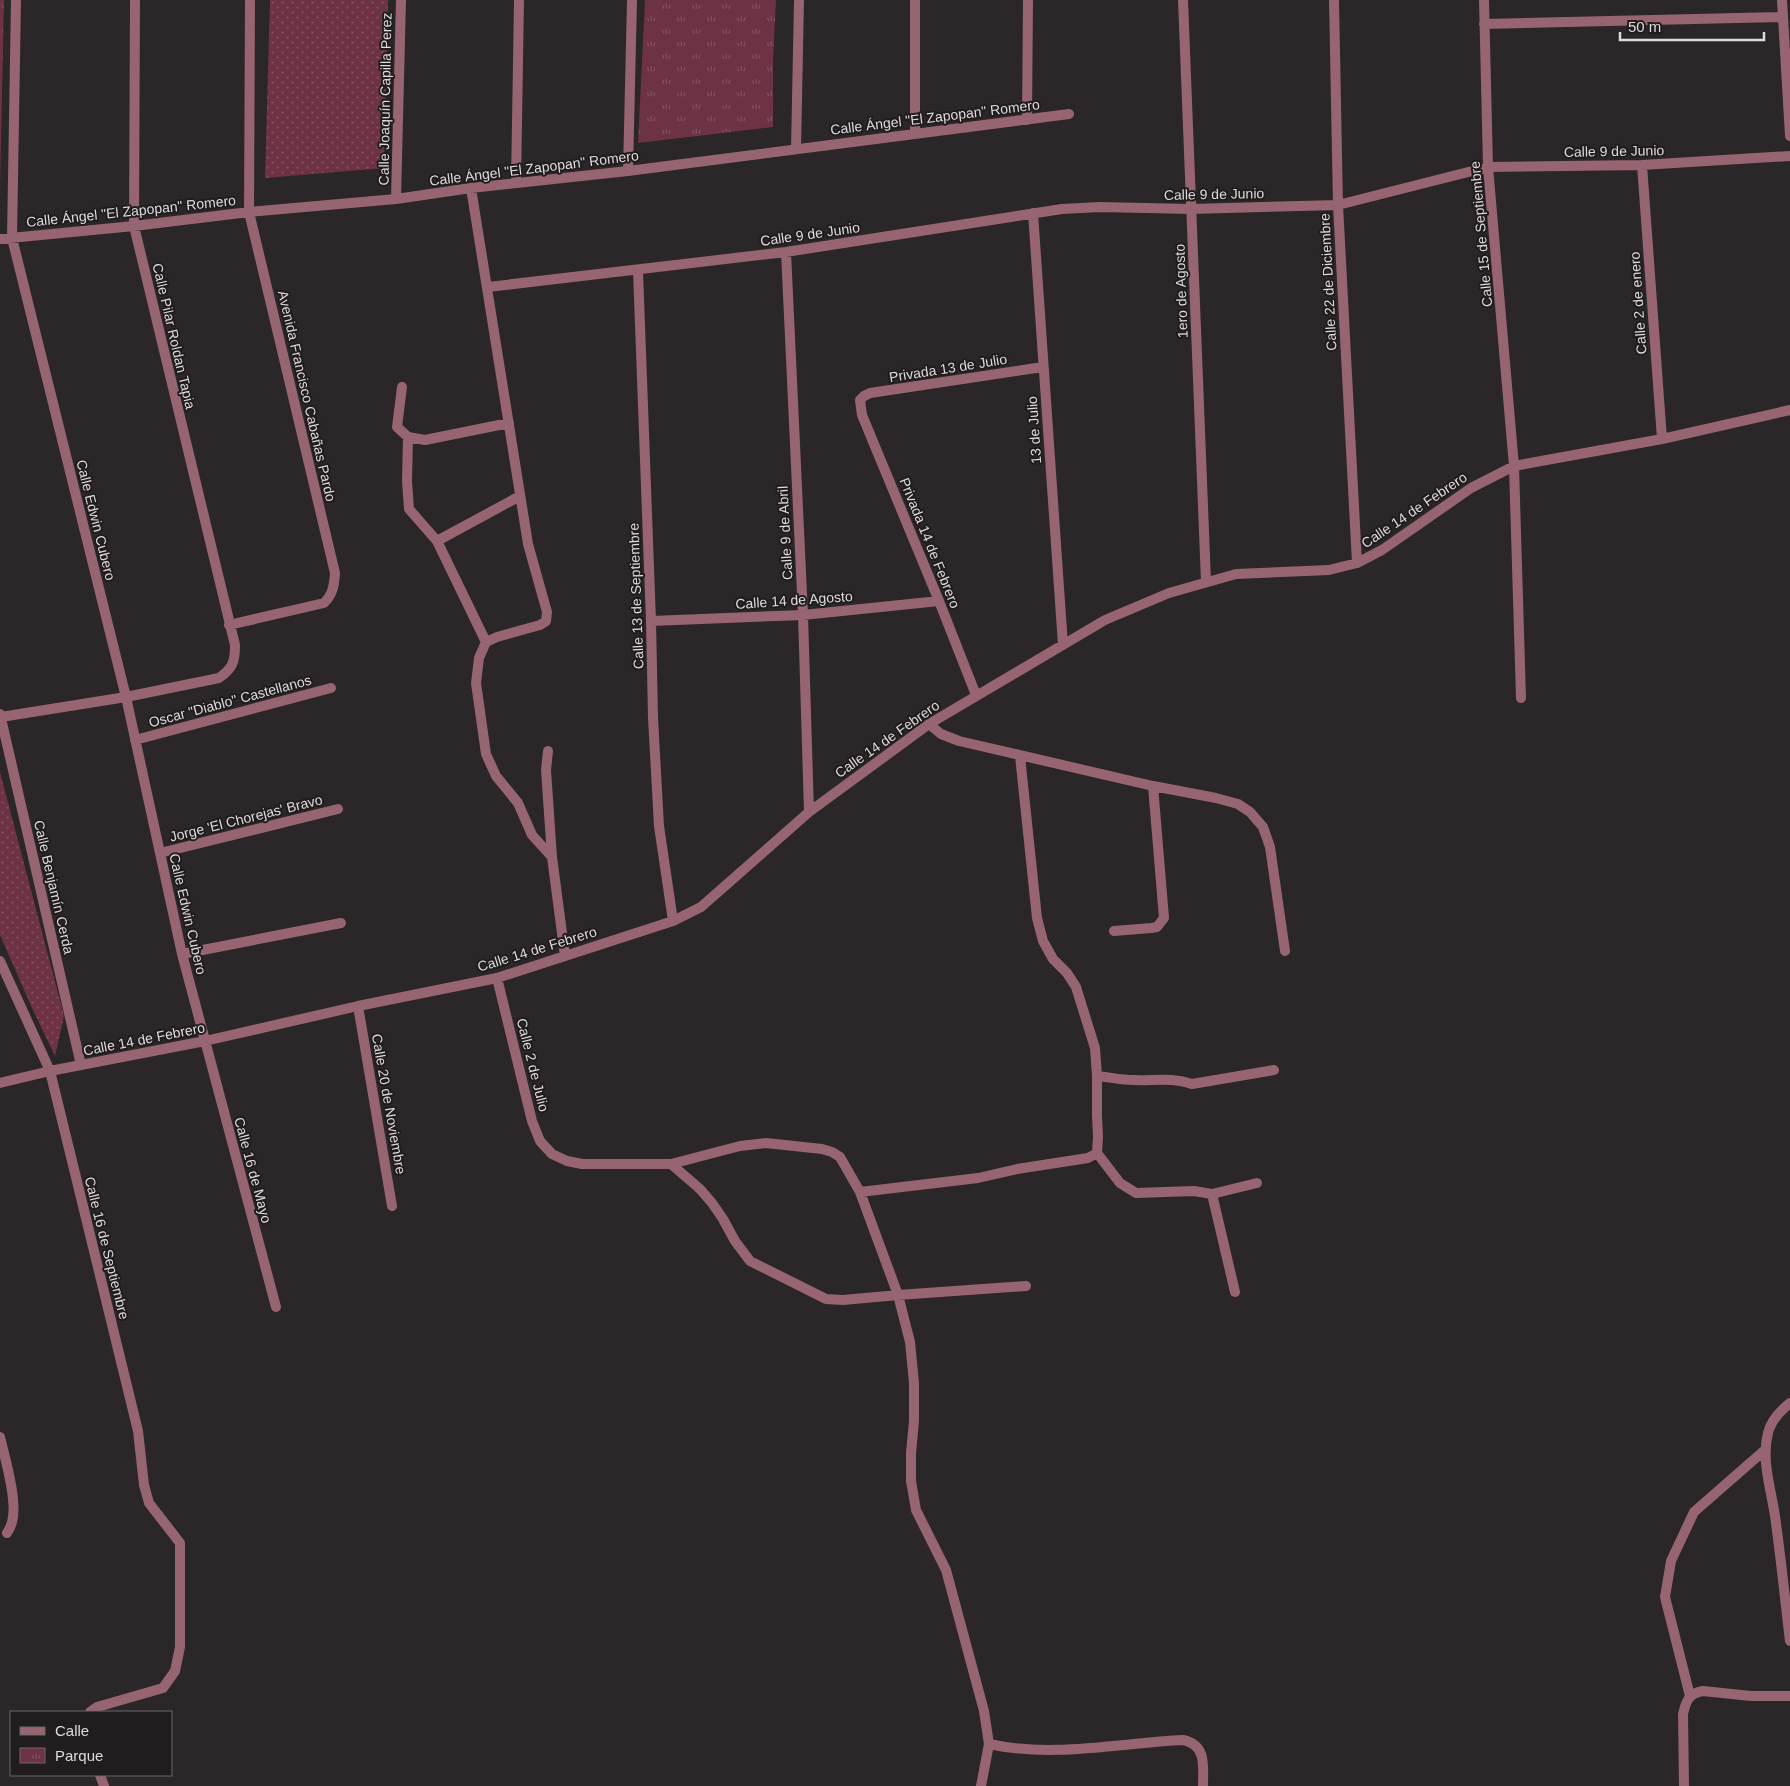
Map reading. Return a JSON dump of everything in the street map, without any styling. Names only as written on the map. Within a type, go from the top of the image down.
[{"type":"street","name":"Calle Edwin Cubero","points":[[16,0],[12,238],[126,697],[182,954],[204,1040]]},
{"type":"street","name":"Calle Pilar Roldan Tapia","points":[[126,697],[219,678],[229,671],[235,658],[235,645],[134,226],[135,0]]},
{"type":"street","name":"Avenida Francisco Cabañas Pardo","points":[[229,625],[324,603],[331,596],[335,573],[249,212],[250,0]]},
{"type":"street","name":"Calle Joaquín Capilla Perez","points":[[396,199],[401,0]]},
{"type":"street","points":[[516,183],[519,0]]},
{"type":"street","points":[[628,171],[632,0]]},
{"type":"street","points":[[796,149],[800,0]]},
{"type":"street","points":[[915,0],[915,133]]},
{"type":"street","points":[[1027,120],[1028,0]]},
{"type":"street","name":"1ero de Agosto","points":[[1183,0],[1206,582]]},
{"type":"street","name":"Calle 22 de Diciembre","points":[[1334,0],[1338,205],[1357,563]]},
{"type":"street","name":"Calle 15 de Septiembre","points":[[1484,0],[1488,167],[1514,466],[1521,698]]},
{"type":"street","points":[[1782,0],[1790,136]]},
{"type":"street","points":[[1484,24],[1782,17]]},
{"type":"street","name":"Calle Ángel \"El Zapopan\" Romero","points":[[0,239],[134,226],[249,212],[396,199],[471,188],[628,171],[1069,114]]},
{"type":"street","name":"Calle 9 de Junio","points":[[488,287],[786,252],[1034,213],[1100,206],[1191,209],[1338,205],[1488,167],[1642,165],[1790,156]]},
{"type":"street","name":"Calle 2 de enero","points":[[1642,165],[1662,439]]},
{"type":"street","points":[[471,188],[528,544],[547,612],[546,621],[540,625],[486,642],[479,658],[476,683],[486,754],[496,776],[518,802],[532,835],[552,857]]},
{"type":"street","name":"13 de Julio","points":[[1034,213],[1063,645]]},
{"type":"street","name":"Calle 9 de Abril","points":[[786,252],[803,615],[809,812]]},
{"type":"street","name":"Calle 13 de Septiembre","points":[[638,270],[653,718],[659,826],[672,920]]},
{"type":"street","name":"Privada 13 de Julio","points":[[860,400],[870,394],[1043,367]]},
{"type":"street","points":[[402,387],[397,427],[408,437],[425,440],[509,423]]},
{"type":"street","name":"Privada 14 de Febrero","points":[[860,400],[862,415],[976,695]]},
{"type":"street","name":"Calle 14 de Febrero","points":[[0,1083],[497,978],[672,920],[701,907],[809,812],[929,724],[1105,620],[1169,593],[1236,574],[1329,570],[1357,563],[1382,550],[1471,488],[1514,466],[1662,439],[1790,410]]},
{"type":"street","points":[[408,437],[407,481],[409,509],[437,541],[486,642]]},
{"type":"street","points":[[437,541],[520,496]]},
{"type":"street","name":"Calle 14 de Agosto","points":[[651,621],[803,615],[939,601]]},
{"type":"street","name":"Oscar \"Diablo\" Castellanos","points":[[135,740],[331,688]]},
{"type":"street","points":[[0,716],[126,697]]},
{"type":"street","name":"Calle Benjamín Cerda","points":[[0,716],[81,1065]]},
{"type":"street","points":[[929,724],[941,734],[959,741],[1238,804],[1250,812],[1263,827],[1270,847],[1285,951]]},
{"type":"street","points":[[548,750],[546,770],[552,857],[565,956]]},
{"type":"street","points":[[1020,756],[1037,918],[1043,940],[1054,959],[1067,972],[1076,988],[1094,1048],[1097,1076],[1097,1153],[1120,1183],[1136,1193],[1194,1191],[1212,1194],[1257,1183]]},
{"type":"street","points":[[1114,931],[1157,927],[1164,918],[1153,786]]},
{"type":"street","name":"Jorge 'El Chorejas' Bravo","points":[[160,853],[338,809]]},
{"type":"street","points":[[182,954],[341,923]]},
{"type":"street","name":"Calle 16 de Septiembre","points":[[0,961],[50,1071],[138,1431],[144,1485],[149,1503],[180,1543],[180,1647],[175,1671],[163,1688],[92,1711]]},
{"type":"street","name":"Calle 2 de Julio","points":[[497,978],[532,1121],[540,1141],[552,1154],[568,1161],[582,1164],[671,1164]]},
{"type":"street","name":"Calle 20 de Noviembre","points":[[358,1006],[392,1206]]},
{"type":"street","name":"Calle 16 de Mayo","points":[[204,1040],[276,1307]]},
{"type":"street","points":[[1097,1076],[1134,1080],[1181,1080],[1192,1084],[1274,1070]]},
{"type":"street","points":[[671,1164],[716,1151],[752,1144],[794,1145],[822,1149],[840,1157],[860,1192],[898,1294],[910,1342],[914,1383],[911,1481],[916,1510],[946,1570],[984,1712],[989,1744],[981,1786]]},
{"type":"street","points":[[860,1192],[978,1178],[1017,1169],[1088,1158],[1097,1153]]},
{"type":"street","points":[[671,1164],[700,1189],[712,1203],[735,1241],[750,1261],[826,1299],[844,1300],[898,1294],[1026,1286]]},
{"type":"street","points":[[1212,1194],[1235,1292]]},
{"type":"street","points":[[1790,1403],[1778,1413],[1768,1432],[1766,1449],[1766,1467],[1775,1517],[1790,1641]]},
{"type":"street","points":[[0,1437],[10,1475],[13,1507],[12,1522],[7,1533]]},
{"type":"street","points":[[1690,1696],[1665,1597],[1671,1561],[1694,1512],[1766,1449]]},
{"type":"street","points":[[1684,1786],[1683,1714],[1690,1696],[1696,1692],[1703,1691],[1751,1696],[1790,1696]]},
{"type":"street","points":[[989,1744],[1011,1749],[1050,1750],[1183,1740],[1193,1742],[1200,1750],[1203,1761],[1203,1786]]},
{"type":"green space","points":[[0,0],[4,0],[0,188]]},
{"type":"green space","points":[[270,0],[388,0],[384,168],[265,178]]},
{"type":"green space","points":[[645,0],[776,0],[773,61],[773,127],[638,143]]},
{"type":"green space","points":[[0,772],[64,1016],[55,1056],[0,935]]}]
